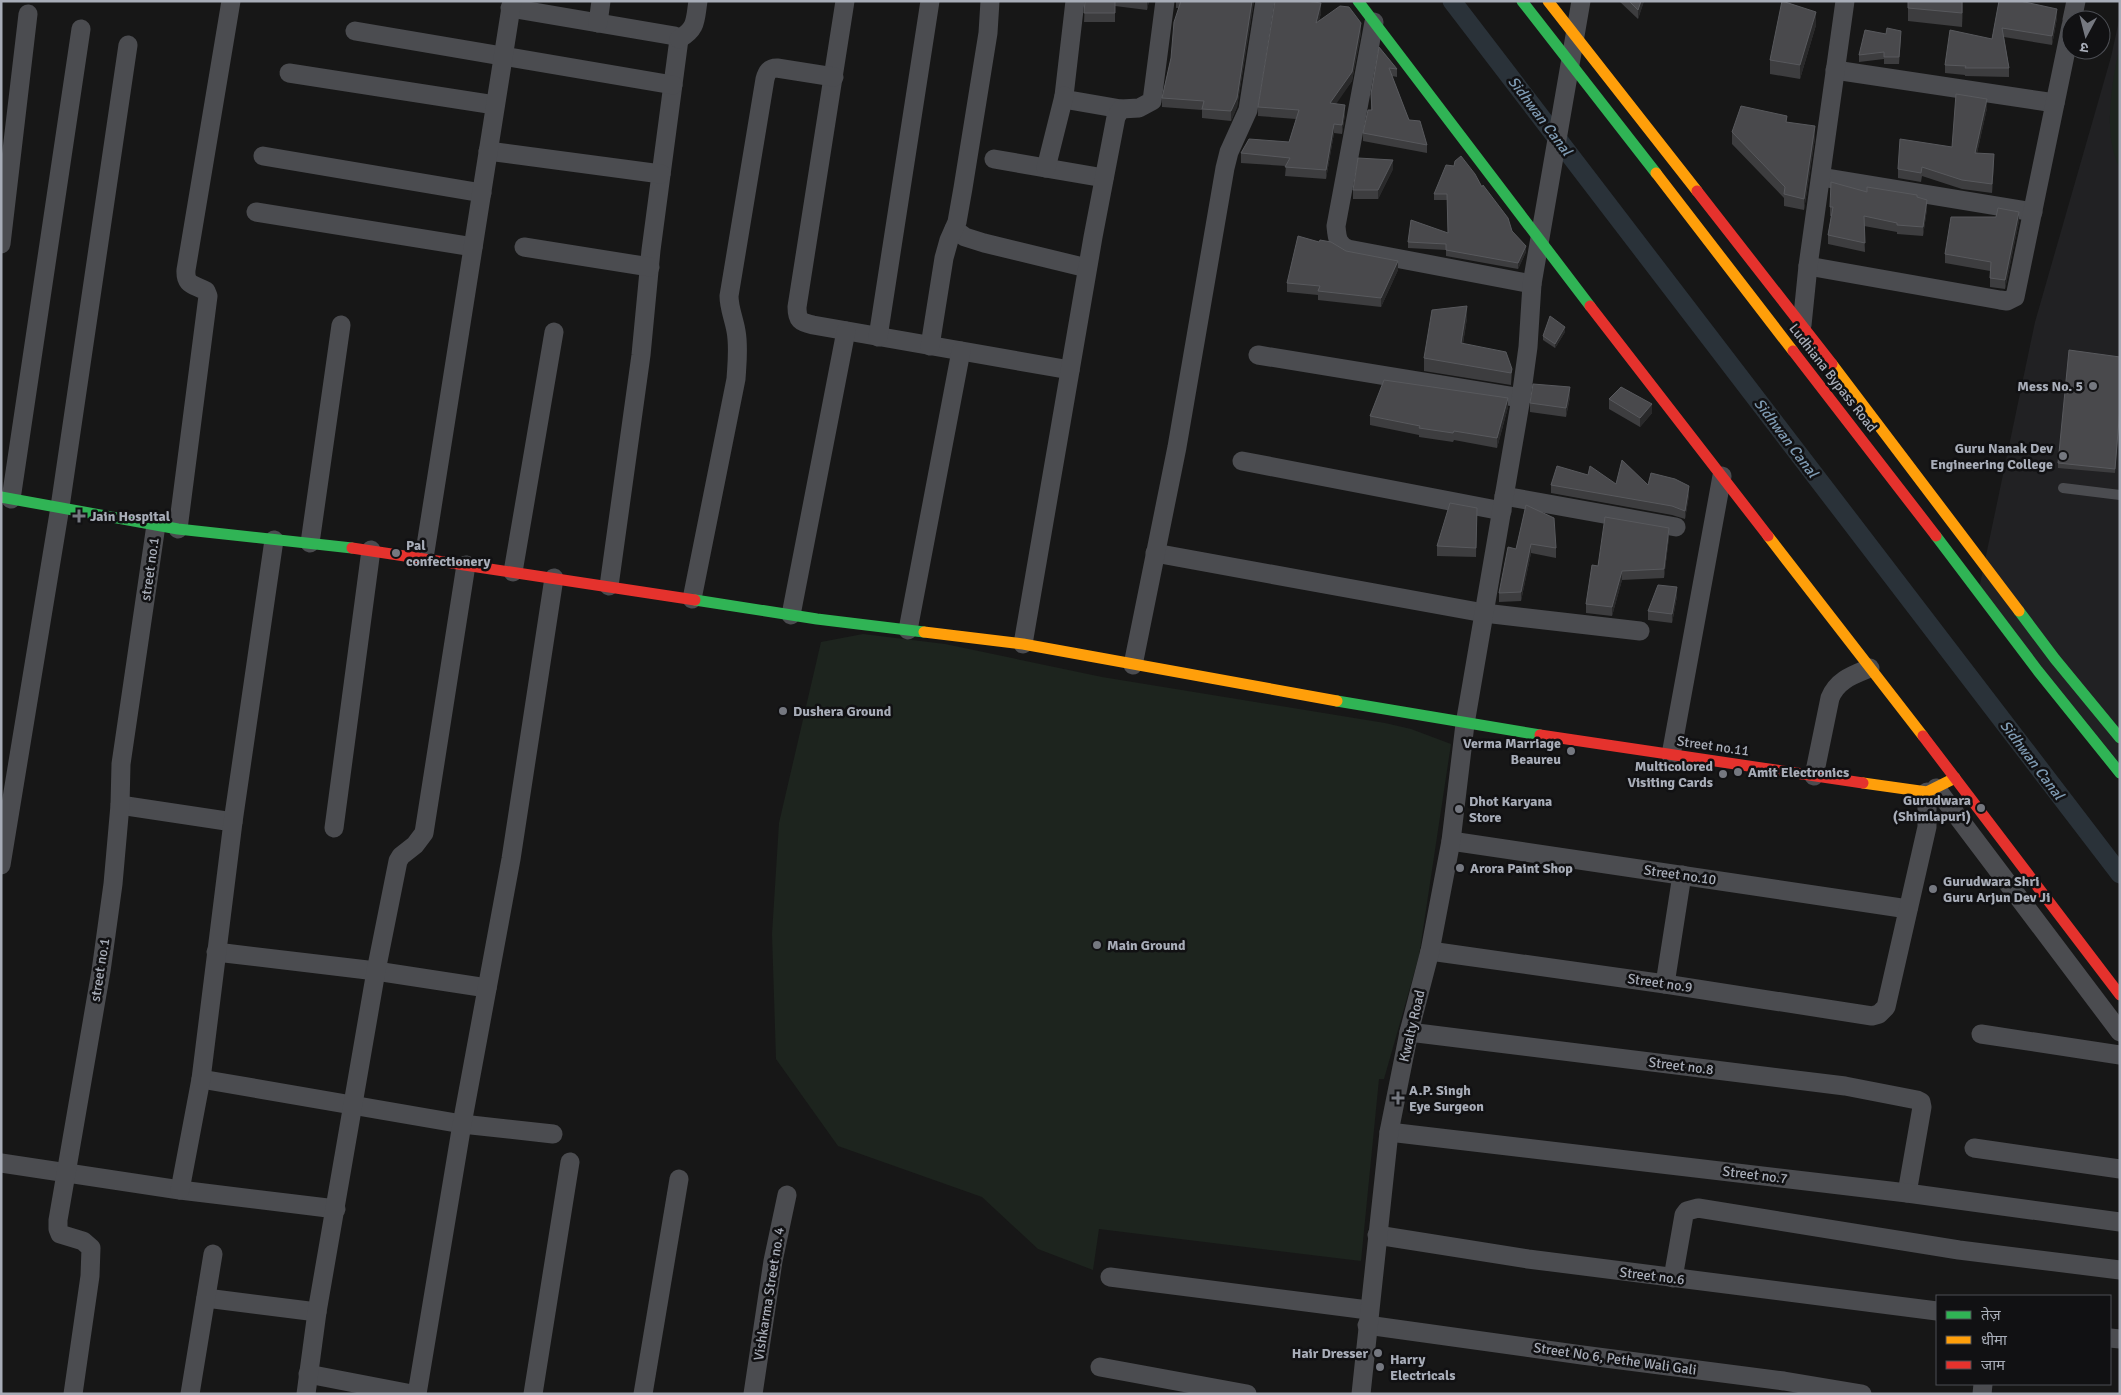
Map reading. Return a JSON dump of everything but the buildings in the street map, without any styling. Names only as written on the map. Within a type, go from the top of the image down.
[{"type":"main road","points":[[1358,1],[1540,242],[1955,778],[2120,995]]},
{"type":"main road","name":"Ludhiana Bypass Road","points":[[1522,1],[1839,409],[2038,671],[2120,773]]},
{"type":"main road","name":"Ludhiana Bypass Road","points":[[1548,1],[1574,37],[1802,325],[2055,659],[2120,738]]},
{"type":"main road","name":"Street no.11","points":[[6,498],[178,529],[371,550],[791,615],[1023,644],[1465,724],[1814,776],[1932,790]]},
{"type":"main road","points":[[1932,790],[1955,778]]},
{"type":"street","points":[[178,529],[208,296],[206,291],[187,282],[186,270],[231,1]]},
{"type":"street","points":[[598,23],[601,1]]},
{"type":"street","points":[[679,39],[691,32],[698,1]]},
{"type":"street","points":[[845,1],[797,306],[797,318],[807,324],[1070,370]]},
{"type":"street","points":[[878,337],[930,1]]},
{"type":"street","points":[[930,346],[944,258],[957,222],[963,188],[988,33],[990,1]]},
{"type":"street","points":[[1046,168],[1064,96],[1076,1]]},
{"type":"street","points":[[1064,96],[1069,100],[1120,109],[1139,108],[1152,101],[1165,1]]},
{"type":"street","points":[[1133,665],[1189,378],[1225,168],[1229,152],[1248,110],[1265,1]]},
{"type":"street","name":"Kwalty Road","points":[[1361,1394],[1389,1132],[1409,1032],[1430,951],[1451,841],[1465,724],[1521,398],[1528,347],[1532,284],[1581,1]]},
{"type":"street","points":[[1802,325],[1808,266],[1845,1]]},
{"type":"street","points":[[424,558],[511,5],[598,23],[675,36],[679,39]]},
{"type":"street","points":[[1,244],[28,14]]},
{"type":"street","points":[[1374,22],[1336,226],[1337,239],[1341,246],[1348,249],[1532,284]]},
{"type":"street","points":[[6,498],[81,29]]},
{"type":"street","points":[[355,31],[673,84]]},
{"type":"street","points":[[608,586],[641,355],[661,174],[679,39]]},
{"type":"street","points":[[1,865],[60,507],[128,45]]},
{"type":"street","points":[[1808,266],[2007,301],[2015,297],[2064,60]]},
{"type":"street","points":[[692,600],[736,379],[738,348],[736,331],[729,305],[764,79],[768,71],[777,68],[834,77]]},
{"type":"street","points":[[1835,70],[2055,104]]},
{"type":"street","points":[[289,73],[495,105]]},
{"type":"street","points":[[1023,644],[1087,268],[1116,117],[1120,109]]},
{"type":"street","points":[[488,151],[661,174]]},
{"type":"street","points":[[263,156],[482,193]]},
{"type":"street","points":[[994,159],[1104,178]]},
{"type":"street","points":[[1821,176],[2033,212]]},
{"type":"street","points":[[256,212],[473,247]]},
{"type":"street","points":[[954,229],[965,237],[984,243],[1087,268]]},
{"type":"street","points":[[524,246],[650,267]]},
{"type":"street","points":[[310,543],[341,325]]},
{"type":"street","points":[[791,615],[846,331]]},
{"type":"street","points":[[513,572],[554,332]]},
{"type":"street","points":[[908,630],[961,351]]},
{"type":"street","points":[[1258,355],[1521,398]]},
{"type":"street","points":[[1242,461],[1503,503],[1676,527]]},
{"type":"street","points":[[1671,755],[1722,476]]},
{"type":"street","name":"street no.1","points":[[73,1394],[91,1248],[82,1241],[65,1237],[60,1234],[58,1229],[113,884],[122,764],[156,525]]},
{"type":"street","points":[[180,1190],[201,1079],[233,822],[274,540]]},
{"type":"street","points":[[334,828],[371,550]]},
{"type":"street","points":[[1156,553],[1484,613],[1640,631]]},
{"type":"street","points":[[306,1394],[317,1312],[376,971],[398,861],[415,845],[424,833],[466,565]]},
{"type":"street","points":[[417,1394],[462,1124],[511,859],[554,578]]},
{"type":"street","points":[[1814,776],[1833,690],[1839,682],[1870,668]]},
{"type":"street","points":[[1908,909],[1928,827],[1932,790]]},
{"type":"street","points":[[1932,790],[2120,1032]]},
{"type":"street","points":[[120,805],[233,822]]},
{"type":"street","name":"Street no.10","points":[[1451,841],[1908,909]]},
{"type":"street","points":[[1665,984],[1682,876]]},
{"type":"street","name":"Street no.9","points":[[1430,951],[1665,984],[1872,1016],[1879,1014],[1886,1007],[1908,909]]},
{"type":"street","points":[[216,952],[376,971],[487,988]]},
{"type":"street","name":"Street no.8","points":[[1409,1032],[1844,1086],[1920,1102],[1922,1107],[1907,1193]]},
{"type":"street","points":[[1981,1034],[2120,1055]]},
{"type":"street","points":[[201,1079],[462,1124],[553,1134]]},
{"type":"street","name":"Street no.7","points":[[1389,1132],[1907,1193],[2120,1222]]},
{"type":"street","points":[[1974,1148],[2120,1169]]},
{"type":"street","points":[[533,1394],[570,1162]]},
{"type":"street","points":[[1,1163],[180,1190],[336,1209]]},
{"type":"street","points":[[643,1394],[679,1179]]},
{"type":"street","name":"Vishkarma Street no. 4","points":[[753,1394],[773,1261],[787,1195]]},
{"type":"street","points":[[1673,1278],[1684,1215],[1687,1211],[1698,1208],[1959,1250],[2120,1270]]},
{"type":"street","name":"Street no.6","points":[[1377,1235],[1528,1259],[1933,1310]]},
{"type":"street","points":[[190,1394],[213,1254]]},
{"type":"street","name":"Street No 6, Pethe Wali Gali","points":[[1110,1277],[1368,1318],[1582,1355],[1784,1381],[1862,1394]]},
{"type":"street","points":[[206,1298],[317,1312]]},
{"type":"street","points":[[1100,1368],[1247,1394]]},
{"type":"street","points":[[308,1374],[412,1394]]},
{"type":"lane","points":[[2063,488],[2120,495]]},
{"type":"shaded area","name":"Guru Nanak Dev Engineering College","points":[[2120,16],[2120,764],[1979,589],[2035,322],[2111,57]]},
{"type":"shaded area","points":[[2120,46],[2120,168],[2111,141],[2110,108]]},
{"type":"shaded area","name":"Main Ground","points":[[863,634],[945,644],[1102,677],[1385,723],[1411,729],[1451,744],[1419,956],[1384,1079],[1379,1079],[1361,1261],[1099,1229],[1093,1270],[1038,1249],[982,1197],[838,1146],[776,1059],[772,934],[779,823],[821,642]]},
{"type":"waterway","name":"Sidhwan Canal","points":[[1452,1],[2120,874]]},
{"type":"traffic: fast","points":[[1358,1],[1590,306]]},
{"type":"traffic: fast","points":[[1522,1],[1656,173]]},
{"type":"traffic: fast","points":[[1,497],[178,529],[352,548]]},
{"type":"traffic: fast","points":[[1936,536],[2038,671],[2120,773]]},
{"type":"traffic: fast","points":[[695,600],[817,619],[924,632]]},
{"type":"traffic: fast","points":[[2019,611],[2055,659],[2120,738]]},
{"type":"traffic: fast","points":[[1337,701],[1540,735]]},
{"type":"traffic: slow","points":[[1548,1],[1697,191]]},
{"type":"traffic: slow","points":[[1656,173],[1793,351]]},
{"type":"traffic: slow","points":[[1832,364],[2019,611]]},
{"type":"traffic: slow","points":[[1768,536],[1923,736]]},
{"type":"traffic: slow","points":[[924,632],[1023,644],[1337,701]]},
{"type":"traffic: slow","points":[[1863,783],[1927,792],[1955,778]]},
{"type":"traffic: jam","points":[[1697,191],[1832,364]]},
{"type":"traffic: jam","points":[[1590,306],[1768,536]]},
{"type":"traffic: jam","points":[[1793,351],[1936,536]]},
{"type":"traffic: jam","points":[[352,548],[695,600]]},
{"type":"traffic: jam","points":[[1540,735],[1863,783]]},
{"type":"traffic: jam","points":[[1923,736],[2120,995]]},
{"type":"place","name":"Mess No. 5","points":[[2093,386]]},
{"type":"place","name":"Guru Nanak Dev Engineering College","points":[[2063,456]]},
{"type":"place","name":"Jain Hospital","points":[[79,516]]},
{"type":"place","name":"Pal confectionery","points":[[396,553]]},
{"type":"place","name":"Dushera Ground","points":[[783,711]]},
{"type":"place","name":"Verma Marriage Beaureu","points":[[1571,751]]},
{"type":"place","name":"Amit Electronics","points":[[1738,772]]},
{"type":"place","name":"Multicolored Visiting Cards","points":[[1723,774]]},
{"type":"place","name":"Gurudwara (Shimlapuri)","points":[[1981,808]]},
{"type":"place","name":"Dhot Karyana Store","points":[[1459,809]]},
{"type":"place","name":"Arora Paint Shop","points":[[1460,868]]},
{"type":"place","name":"Gurudwara Shri Guru Arjun Dev Ji","points":[[1933,889]]},
{"type":"place","name":"Main Ground","points":[[1097,945]]},
{"type":"place","name":"A.P. Singh Eye Surgeon","points":[[1398,1098]]},
{"type":"place","name":"Hair Dresser","points":[[1378,1353]]},
{"type":"place","name":"Harry Electricals","points":[[1380,1367]]}]
